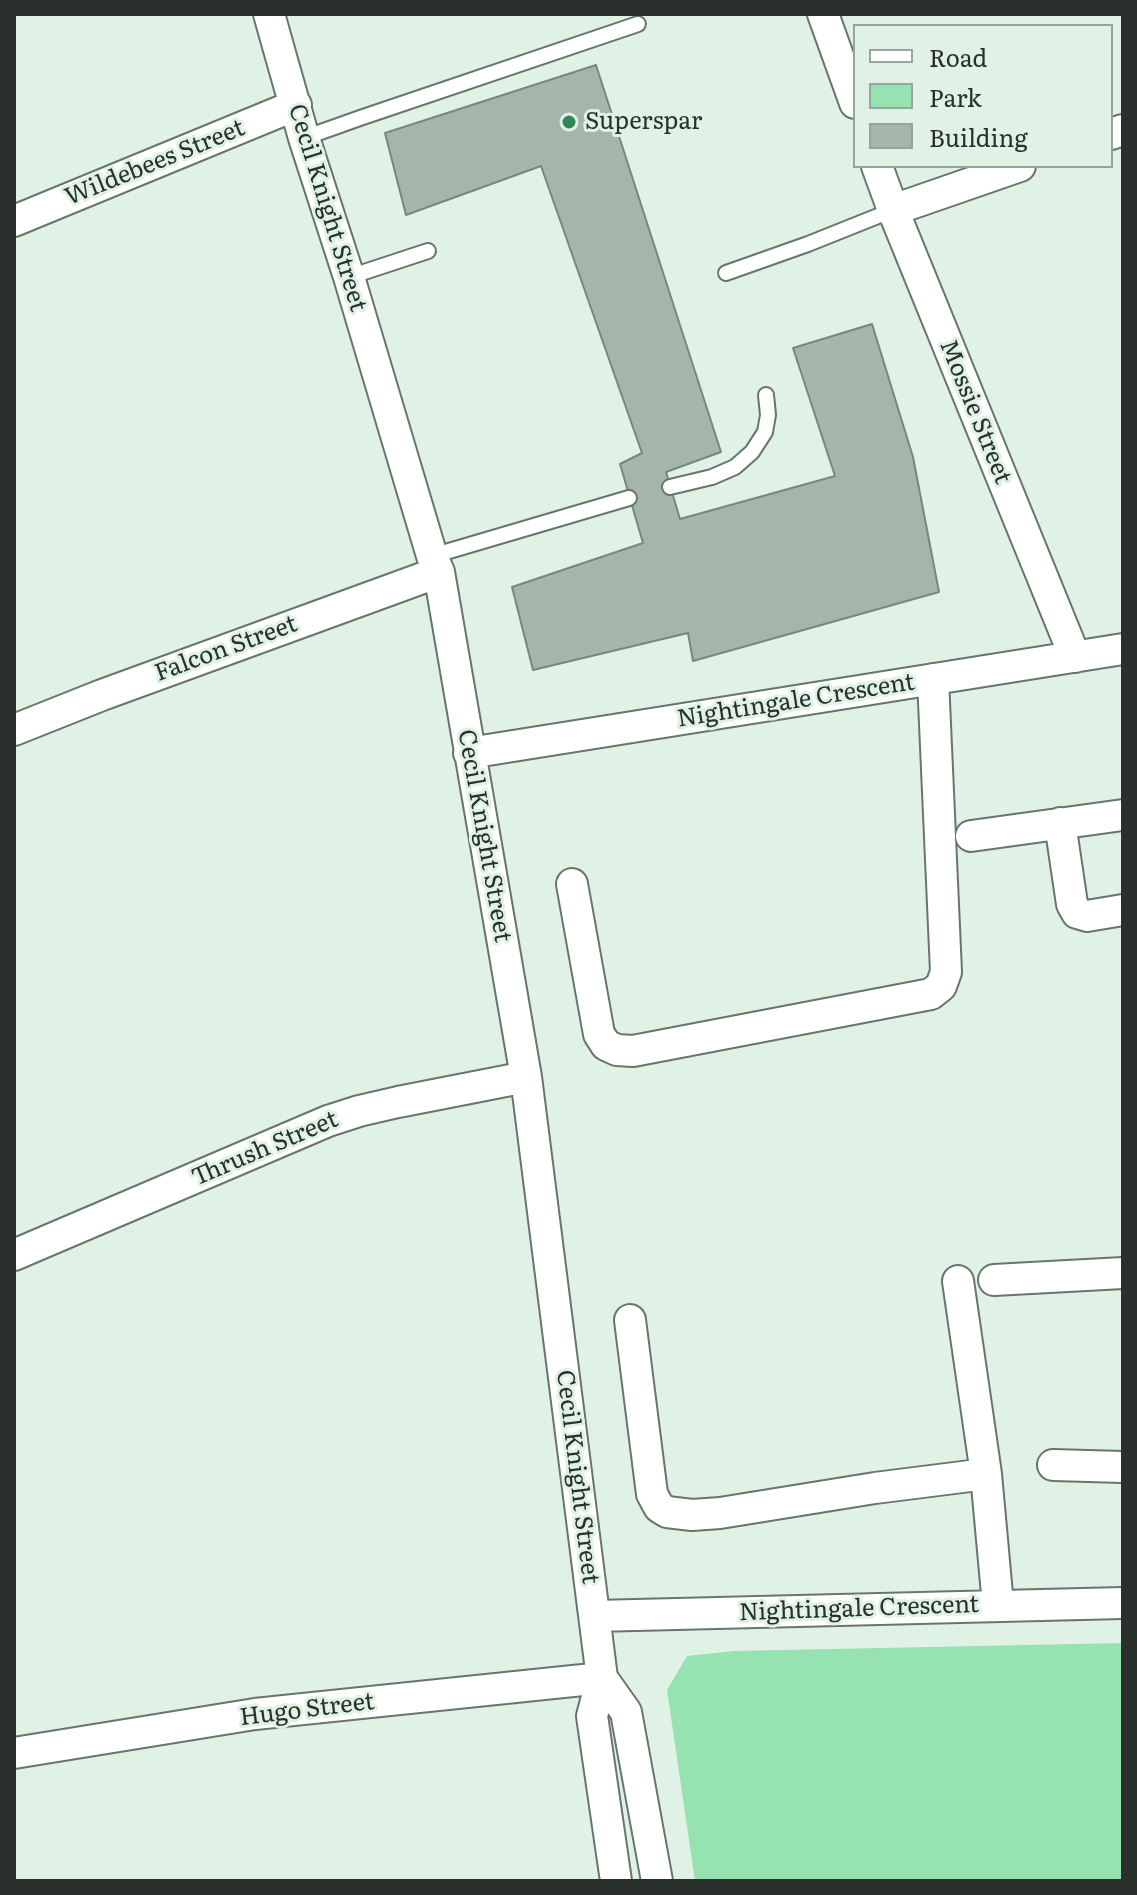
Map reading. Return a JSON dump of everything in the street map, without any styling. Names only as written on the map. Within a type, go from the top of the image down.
[{"type":"street","name":"Cecil Knight Street","points":[[269,14],[435,564],[526,1077],[602,1678],[592,1716],[616,1881]]},
{"type":"street","points":[[823,14],[853,97]]},
{"type":"street","name":"Wildebees Street","points":[[14,221],[296,105]]},
{"type":"street","name":"Mossie Street","points":[[878,168],[1075,657]]},
{"type":"street","points":[[893,210],[1014,168]]},
{"type":"street","name":"Falcon Street","points":[[14,730],[435,564]]},
{"type":"street","name":"Nightingale Crescent","points":[[469,753],[1123,649]]},
{"type":"street","points":[[572,884],[599,1034],[606,1045],[617,1050],[633,1051],[931,994],[941,986],[946,972],[933,679]]},
{"type":"street","points":[[971,836],[1123,815]]},
{"type":"street","points":[[1060,823],[1072,904],[1077,913],[1087,916],[1123,910]]},
{"type":"street","name":"Thrush Street","points":[[14,1255],[328,1121],[398,1102],[526,1077]]},
{"type":"street","points":[[994,1280],[1123,1273]]},
{"type":"street","points":[[958,1281],[986,1474],[998,1605]]},
{"type":"street","points":[[630,1320],[652,1494],[659,1507],[667,1512],[692,1515],[720,1513],[986,1474]]},
{"type":"street","points":[[1053,1465],[1123,1467]]},
{"type":"street","name":"Nightingale Crescent","points":[[595,1616],[1123,1603]]},
{"type":"street","name":"Cecil Knight Street","points":[[602,1678],[626,1712],[657,1881]]},
{"type":"street","name":"Hugo Street","points":[[14,1753],[255,1714],[602,1678]]},
{"type":"lane","points":[[304,138],[638,24]]},
{"type":"lane","points":[[726,273],[893,210]]},
{"type":"lane","points":[[349,277],[428,251]]},
{"type":"lane","points":[[670,487],[712,477],[735,467],[752,452],[765,432],[768,415],[766,395]]},
{"type":"lane","points":[[435,564],[629,498]]},
{"type":"green space","points":[[1123,1643],[1123,1881],[695,1881],[667,1690],[687,1656],[734,1651]]},
{"type":"building","points":[[596,65],[721,452],[666,472],[680,519],[835,476],[793,348],[872,324],[913,457],[939,592],[693,661],[688,633],[533,670],[512,587],[643,543],[620,464],[642,453],[541,166],[406,215],[385,133]]},
{"type":"place","name":"Superspar","points":[[569,122]]}]
